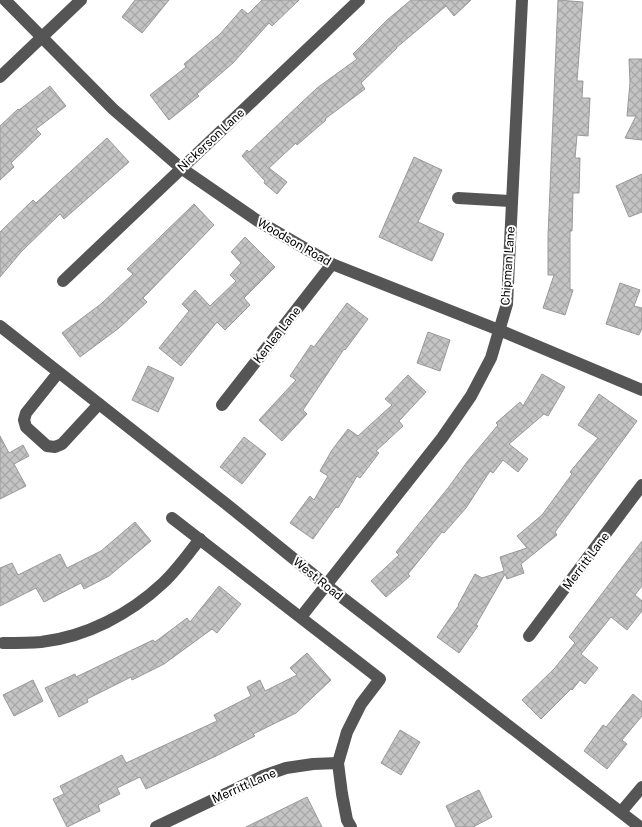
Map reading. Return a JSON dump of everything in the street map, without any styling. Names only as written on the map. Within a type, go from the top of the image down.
[{"type":"street","name":"Woodson Road","points":[[5,0],[114,109],[182,168],[258,221],[332,264],[499,330],[642,390]]},
{"type":"street","points":[[0,77],[81,0]]},
{"type":"street","name":"Nickerson Lane","points":[[63,280],[359,0]]},
{"type":"street","name":"Chipman Lane","points":[[301,617],[442,438],[466,403],[491,358],[507,304],[522,0]]},
{"type":"street","points":[[458,198],[512,201]]},
{"type":"street","name":"Kenlea Lane","points":[[222,405],[332,264]]},
{"type":"street","name":"West Road","points":[[0,326],[230,506],[326,585],[640,827]]},
{"type":"street","points":[[58,373],[26,413],[24,420],[26,427],[47,446],[55,447],[62,444],[99,404]]},
{"type":"street","name":"Merritt Lane","points":[[529,636],[642,485]]},
{"type":"street","points":[[172,518],[380,678],[361,704],[347,732],[338,763],[347,820],[351,827]]},
{"type":"street","points":[[3,643],[42,642],[80,633],[112,620],[164,583],[200,539]]},
{"type":"street","name":"Merritt Lane","points":[[156,827],[263,776],[286,768],[338,763]]},
{"type":"street","points":[[621,812],[642,787]]},
{"type":"building","points":[[135,0],[169,0],[142,33],[122,17]]},
{"type":"building","points":[[262,0],[299,0],[272,26],[269,23],[233,63],[197,94],[199,96],[169,120],[150,95],[186,67],[184,64],[220,34],[242,9],[248,14]]},
{"type":"building","points":[[411,0],[471,0],[454,16],[446,6],[396,48],[361,83],[365,89],[325,119],[269,168],[287,182],[277,194],[264,183],[265,181],[242,156],[247,150],[249,152],[317,88],[357,59],[353,54],[387,20]]},
{"type":"building","points":[[558,0],[583,2],[577,81],[583,81],[582,98],[590,98],[588,136],[577,135],[575,158],[580,158],[579,193],[573,193],[572,231],[570,231],[570,289],[573,290],[565,315],[543,308],[554,275],[548,275],[548,236]]},
{"type":"building","points":[[629,59],[642,59],[642,140],[625,138],[636,116],[627,116],[630,83]]},
{"type":"building","points":[[50,86],[66,106],[36,129],[41,134],[11,163],[14,167],[0,180],[0,126],[18,109]]},
{"type":"building","points":[[107,138],[129,162],[64,219],[60,214],[21,252],[0,277],[0,232],[33,200],[36,203]]},
{"type":"building","points":[[414,157],[442,170],[418,222],[444,234],[432,261],[379,237]]},
{"type":"building","points":[[642,174],[642,212],[629,217],[616,186]]},
{"type":"building","points":[[194,204],[214,225],[143,298],[147,302],[119,328],[80,357],[62,333],[101,304],[133,274],[127,269]]},
{"type":"building","points":[[245,237],[275,267],[244,298],[250,305],[225,330],[217,322],[181,366],[159,348],[189,311],[182,304],[195,290],[210,306],[236,281],[230,275],[241,263],[231,252]]},
{"type":"building","points":[[620,283],[640,290],[634,306],[642,308],[642,328],[639,335],[606,324]]},
{"type":"building","points":[[347,303],[368,319],[344,349],[303,410],[307,414],[282,441],[259,420],[296,380],[290,376],[311,345],[314,347]]},
{"type":"building","points":[[428,332],[450,340],[440,371],[417,363]]},
{"type":"building","points":[[148,366],[174,378],[158,412],[132,400]]},
{"type":"building","points":[[542,374],[565,387],[548,416],[544,414],[509,444],[528,459],[518,472],[503,460],[493,473],[490,471],[466,508],[444,533],[442,532],[408,574],[410,576],[386,597],[371,581],[399,555],[396,552],[498,425],[496,423],[520,402],[523,406]]},
{"type":"building","points":[[408,375],[426,392],[399,421],[403,426],[376,451],[379,453],[360,478],[357,476],[338,508],[336,507],[313,539],[290,523],[310,496],[314,500],[328,476],[320,471],[332,450],[348,429],[358,436],[392,405],[385,399]]},
{"type":"building","points":[[599,394],[637,421],[555,532],[557,535],[521,564],[524,573],[507,579],[505,574],[476,625],[478,626],[459,653],[437,637],[459,605],[475,574],[482,578],[504,571],[500,557],[527,548],[517,536],[542,515],[572,474],[570,472],[598,438],[578,425]]},
{"type":"building","points":[[0,436],[9,453],[23,445],[29,456],[14,464],[26,486],[0,499]]},
{"type":"building","points":[[244,437],[266,454],[242,484],[220,467]]},
{"type":"building","points":[[135,522],[151,541],[109,576],[84,589],[81,583],[44,602],[36,588],[0,606],[0,568],[12,563],[18,575],[60,554],[67,568],[101,551]]},
{"type":"building","points":[[642,541],[642,586],[635,595],[642,601],[642,611],[627,630],[611,617],[581,654],[598,668],[585,684],[580,680],[541,719],[522,700],[554,669],[575,643],[569,637]]},
{"type":"building","points":[[219,586],[241,604],[217,633],[212,629],[164,664],[132,680],[131,677],[87,699],[88,702],[59,717],[45,688],[75,674],[76,677],[153,640],[155,642],[187,618],[190,622]]},
{"type":"building","points":[[307,653],[331,680],[296,713],[253,734],[255,736],[216,756],[146,789],[140,777],[117,788],[120,794],[98,805],[100,811],[67,827],[53,799],[64,794],[60,786],[122,755],[126,763],[217,721],[214,715],[251,696],[247,687],[260,680],[265,691],[297,675],[290,668]]},
{"type":"building","points":[[33,680],[43,701],[14,716],[3,695]]},
{"type":"building","points":[[633,694],[642,702],[642,716],[622,740],[627,744],[607,769],[584,751],[603,725],[606,727]]},
{"type":"building","points":[[400,730],[420,742],[401,775],[381,763]]},
{"type":"building","points":[[479,790],[492,817],[473,827],[456,827],[446,806]]},
{"type":"building","points":[[307,797],[322,827],[246,827]]}]
